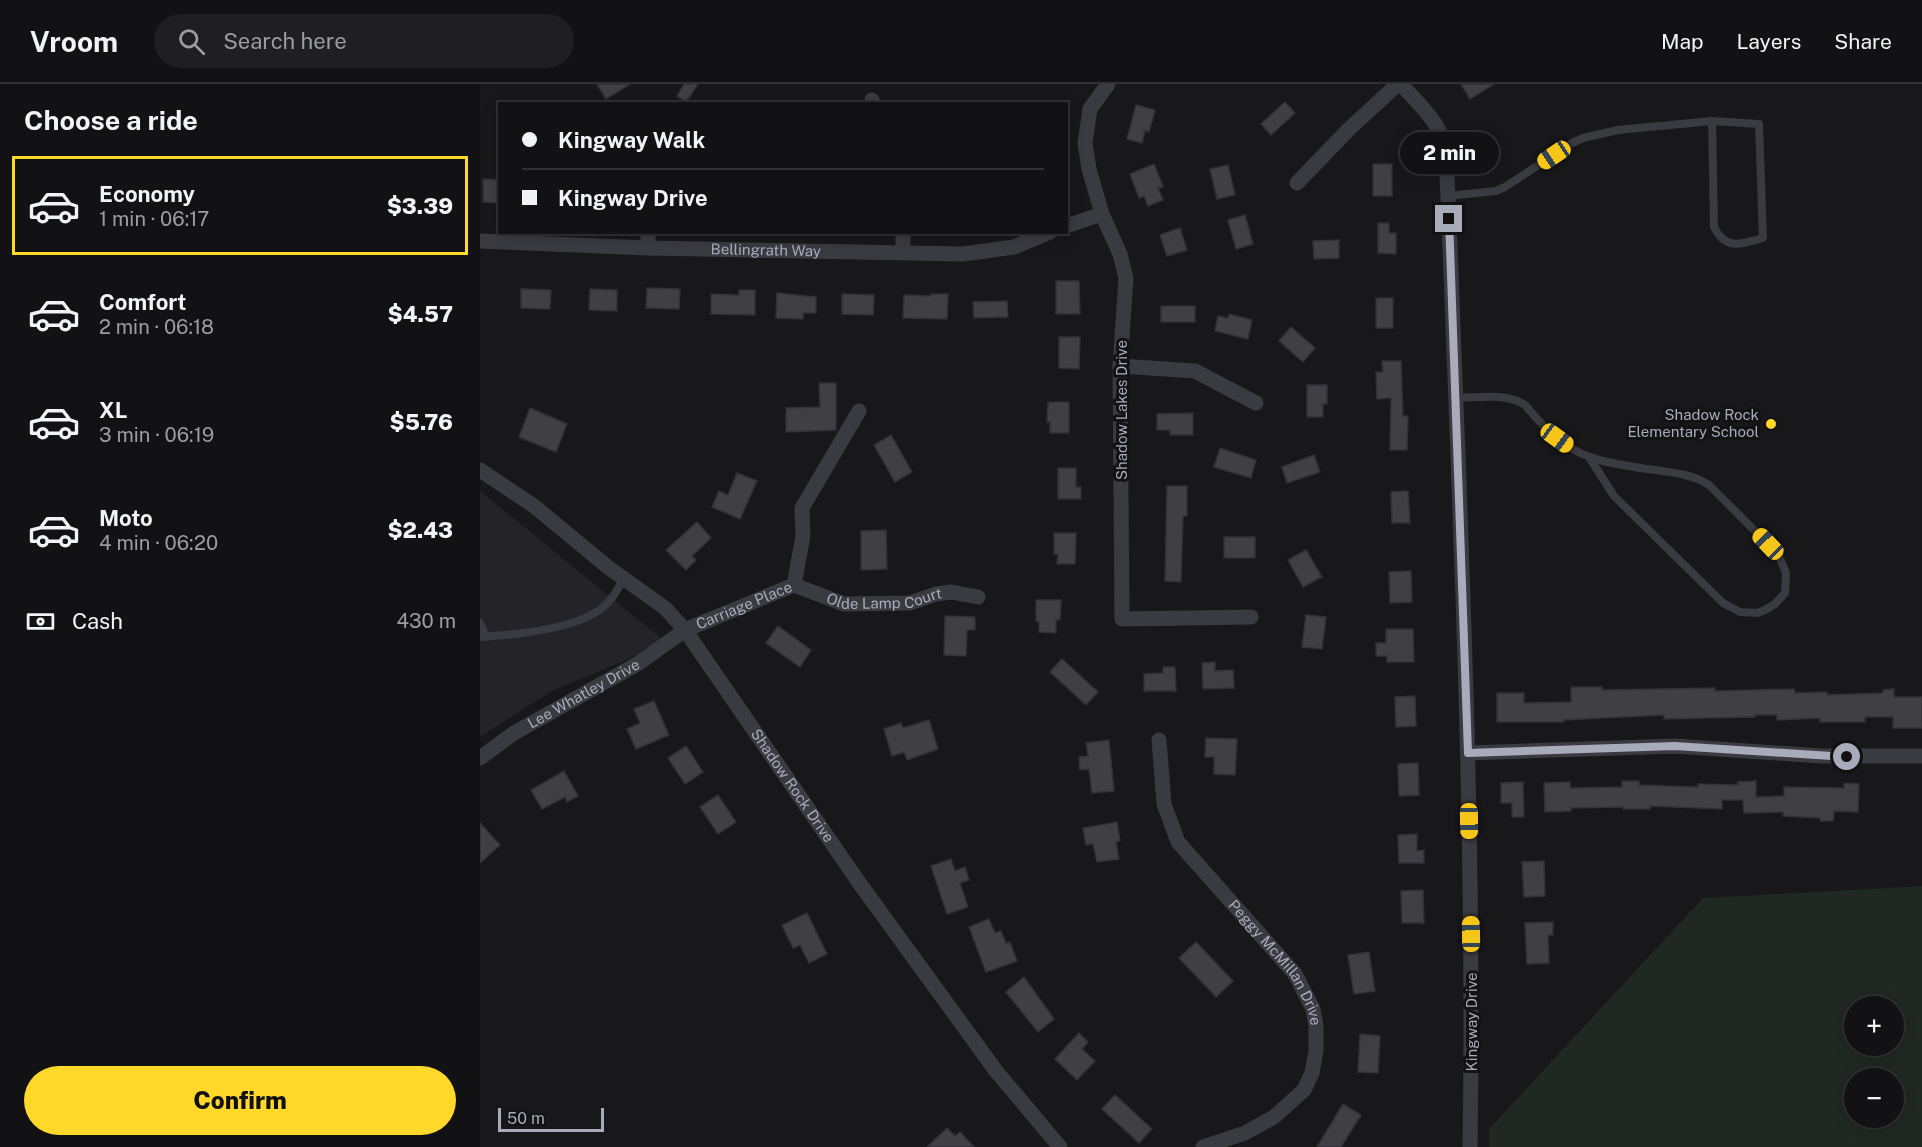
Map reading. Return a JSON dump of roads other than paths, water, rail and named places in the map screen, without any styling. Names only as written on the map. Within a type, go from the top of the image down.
[{"type":"street","name":"Shadow Lakes Drive","points":[[1108,84],[1090,110],[1085,143],[1089,169],[1102,213],[1120,254],[1126,278],[1120,366],[1122,619],[1251,617]]},
{"type":"street","points":[[1298,183],[1349,129],[1400,84]]},
{"type":"street","name":"Kingway Drive","points":[[1400,84],[1431,118],[1442,136],[1448,196],[1468,753],[1473,1002],[1470,1147]]},
{"type":"street","points":[[1068,225],[1102,213]]},
{"type":"street","points":[[903,234],[903,252]]},
{"type":"street","name":"Bellingrath Way","points":[[480,241],[648,240],[963,254],[1014,247],[1045,234]]},
{"type":"street","points":[[1120,366],[1195,371],[1256,403]]},
{"type":"street","name":"Carriage Place","points":[[685,630],[794,585],[803,536],[802,508],[859,411]]},
{"type":"street","name":"Shadow Rock Drive","points":[[480,470],[534,506],[665,608],[685,630],[860,884],[996,1071],[1060,1147]]},
{"type":"street","name":"Olde Lamp Court","points":[[794,585],[844,604],[909,603],[936,594],[951,592],[978,597]]},
{"type":"street","name":"Lee Whatley Drive","points":[[480,758],[514,733],[639,663],[685,630]]},
{"type":"street","name":"Peggy McMillan Drive","points":[[1159,740],[1164,804],[1178,842],[1294,974],[1313,1009],[1316,1026],[1316,1052],[1312,1073],[1304,1090],[1274,1117],[1245,1133],[1203,1147]]},
{"type":"street","points":[[1468,753],[1675,746],[1821,756],[1922,756]]},
{"type":"lane","points":[[1448,196],[1505,188],[1572,142],[1618,130],[1712,121],[1758,124],[1763,238],[1738,245],[1726,243],[1718,236],[1714,227],[1712,121]]},
{"type":"lane","points":[[1455,398],[1500,397],[1519,401],[1557,438],[1589,457],[1610,464],[1694,477],[1709,484],[1778,554],[1786,573],[1785,593],[1776,604],[1757,613],[1740,612],[1723,603],[1614,496],[1589,457]]},
{"type":"lane","points":[[480,623],[483,637],[533,632],[577,621],[601,609],[616,593],[624,578]]},
{"type":"place","name":"Shadow Rock Elementary School","points":[[1771,424]]}]
